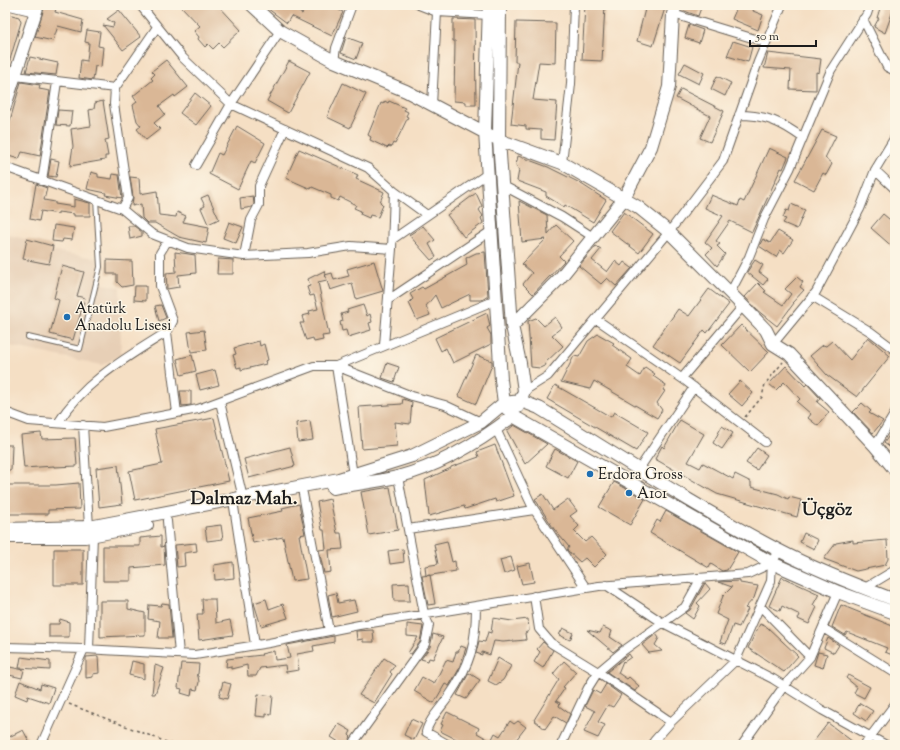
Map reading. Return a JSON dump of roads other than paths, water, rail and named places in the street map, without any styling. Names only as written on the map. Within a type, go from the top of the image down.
[{"type":"main road","points":[[252,5],[280,30],[334,61],[406,90],[499,140],[562,163],[623,200],[638,207],[669,232],[743,306],[766,330],[773,344],[789,354],[875,446],[895,470]]},
{"type":"main road","points":[[5,537],[91,531],[167,521],[398,477],[456,454],[496,429],[513,416],[522,396],[520,363],[512,326],[499,140],[500,5]]},
{"type":"main road","points":[[5,106],[37,8]]},
{"type":"main road","points":[[489,10],[484,132],[504,403],[513,416],[772,564],[838,592],[895,613]]},
{"type":"main road","points":[[512,326],[560,278],[623,200],[650,147],[669,87],[675,10]]},
{"type":"main road","points":[[5,529],[91,531],[243,498],[339,480],[412,456],[481,422],[504,403],[522,396]]},
{"type":"main road","points":[[522,396],[539,408],[711,513],[779,551],[838,578],[895,600]]},
{"type":"street","points":[[6,5],[37,8]]},
{"type":"street","points":[[140,5],[183,58],[231,104],[368,168],[394,192],[427,215]]},
{"type":"street","points":[[334,61],[352,5]]},
{"type":"street","points":[[419,5],[438,8],[489,10]]},
{"type":"street","points":[[562,163],[571,84],[574,5]]},
{"type":"street","points":[[522,396],[548,376],[669,232],[723,161],[765,42],[782,5]]},
{"type":"street","points":[[730,293],[749,257],[764,219],[803,138],[831,70],[863,19],[870,5]]},
{"type":"street","points":[[432,104],[438,8]]},
{"type":"street","points":[[675,10],[765,42]]},
{"type":"street","points":[[863,19],[887,67],[895,71]]},
{"type":"street","points":[[122,209],[128,198],[114,104],[115,88],[157,27]]},
{"type":"street","points":[[196,166],[231,104],[280,30]]},
{"type":"street","points":[[15,76],[115,88]]},
{"type":"street","points":[[42,181],[57,82]]},
{"type":"street","points":[[739,115],[758,115],[784,124],[803,138]]},
{"type":"street","points":[[244,256],[251,220],[259,205],[259,186],[285,130]]},
{"type":"street","points":[[773,344],[812,296],[860,209],[875,170],[895,137]]},
{"type":"street","points":[[5,167],[42,181],[96,198],[122,209],[152,234],[188,248],[244,256],[308,253],[352,246],[392,249]]},
{"type":"street","points":[[875,170],[895,189]]},
{"type":"street","points":[[393,239],[487,174]]},
{"type":"street","points":[[502,185],[562,217],[593,237]]},
{"type":"street","points":[[384,344],[393,239],[394,192]]},
{"type":"street","points":[[388,300],[491,231]]},
{"type":"street","points":[[58,424],[68,406],[110,368],[167,332],[173,320],[160,286],[160,253],[168,240]]},
{"type":"street","points":[[812,296],[871,332],[895,350]]},
{"type":"street","points":[[336,366],[384,344],[496,300]]},
{"type":"street","points":[[682,378],[743,306]]},
{"type":"street","points":[[596,319],[682,378],[765,442]]},
{"type":"street","points":[[167,332],[176,413]]},
{"type":"street","points":[[5,412],[29,421],[103,426],[198,409],[314,366],[336,366],[412,396],[445,405],[481,422]]},
{"type":"street","points":[[336,366],[353,475]]},
{"type":"street","points":[[639,469],[694,387]]},
{"type":"street","points":[[220,402],[243,498]]},
{"type":"street","points":[[875,446],[895,413]]},
{"type":"street","points":[[41,745],[64,693],[86,649],[91,531],[83,425]]},
{"type":"street","points":[[496,429],[534,510],[586,588]]},
{"type":"street","points":[[352,745],[425,644],[429,625],[424,614],[398,477]]},
{"type":"street","points":[[303,494],[328,631]]},
{"type":"street","points":[[234,508],[255,645]]},
{"type":"street","points":[[408,529],[534,510]]},
{"type":"street","points":[[167,521],[180,654]]},
{"type":"street","points":[[656,745],[654,741],[671,722],[736,660],[771,581],[772,564],[779,551]]},
{"type":"street","points":[[5,647],[86,649],[195,655],[424,614],[606,585],[748,574],[772,564]]},
{"type":"street","points":[[865,588],[895,570]]},
{"type":"street","points":[[561,745],[588,688],[598,672],[623,651],[685,607],[701,578]]},
{"type":"street","points":[[606,585],[663,623],[784,686],[886,745]]},
{"type":"street","points":[[742,745],[784,686],[810,657],[838,592]]},
{"type":"street","points":[[534,596],[539,629],[551,643],[598,672],[671,722]]},
{"type":"street","points":[[449,745],[426,732],[428,726],[450,695],[468,664],[476,636],[476,606]]},
{"type":"street","points":[[760,606],[810,657]]},
{"type":"street","points":[[823,628],[895,673]]},
{"type":"street","points":[[864,745],[895,704]]},
{"type":"lane","points":[[28,337],[80,349],[100,267],[96,198]]},
{"type":"place","name":"Atatürk Anadolu Lisesi","points":[[67,317]]},
{"type":"place","name":"Erdora Gross","points":[[590,474]]},
{"type":"place","name":"A101","points":[[629,493]]},
{"type":"district","name":"Dalmaz Mah.","points":[[244,497]]},
{"type":"district","name":"Üçgöz","points":[[827,508]]}]
